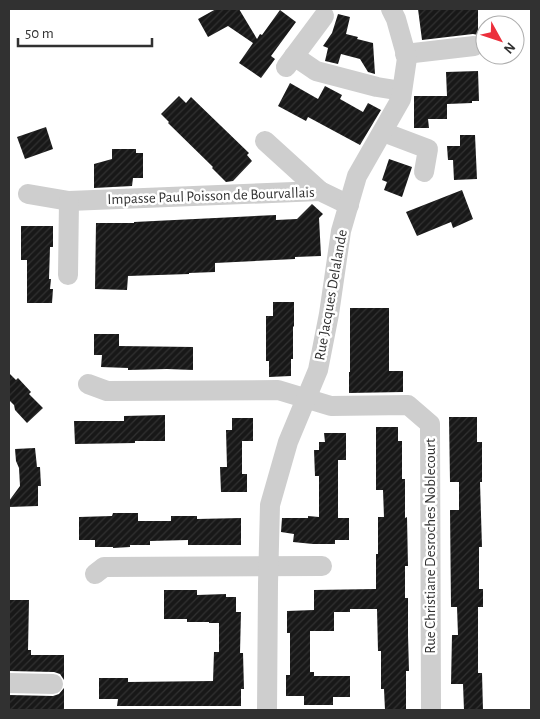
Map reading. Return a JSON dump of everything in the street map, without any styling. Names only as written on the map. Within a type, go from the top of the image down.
[{"type":"street","name":"Rue Jacques Delalande","points":[[267,710],[270,505],[288,442],[318,370],[329,314],[341,231],[357,176],[401,99],[407,58],[396,19],[391,9]]},
{"type":"street","points":[[324,16],[290,62],[377,88],[402,91]]},
{"type":"street","points":[[405,54],[474,46]]},
{"type":"street","points":[[383,132],[428,149],[424,172]]},
{"type":"street","points":[[265,141],[320,191]]},
{"type":"street","name":"Impasse Paul Poisson de Bourvallais","points":[[28,194],[69,201],[320,191],[349,205]]},
{"type":"street","points":[[68,275],[69,201]]},
{"type":"street","name":"Rue Christiane Desroches Noblecourt","points":[[88,384],[107,391],[278,390],[331,406],[408,405],[430,424],[431,710]]},
{"type":"street","points":[[95,574],[104,567],[322,566]]},
{"type":"street","points":[[9,683],[53,684]]},
{"type":"building","points":[[216,9],[239,9],[257,39],[280,10],[296,22],[271,56],[275,59],[261,78],[239,63],[253,43],[228,26],[208,37],[198,19]]},
{"type":"building","points":[[418,9],[478,9],[478,15],[475,15],[475,34],[422,40]]},
{"type":"building","points":[[338,14],[350,17],[346,34],[373,43],[375,74],[368,72],[360,59],[341,54],[338,64],[325,61],[328,48],[323,46],[332,33]]},
{"type":"building","points":[[478,71],[479,101],[447,104],[447,119],[428,119],[429,128],[414,128],[414,96],[447,96],[446,72]]},
{"type":"building","points":[[290,83],[318,99],[325,86],[342,95],[340,99],[363,112],[368,103],[381,110],[360,145],[308,117],[306,121],[278,106]]},
{"type":"building","points":[[179,96],[186,103],[191,97],[249,153],[247,155],[252,161],[233,181],[226,182],[161,114]]},
{"type":"building","points":[[46,127],[53,149],[25,159],[17,137]]},
{"type":"building","points":[[460,135],[475,135],[477,179],[454,180],[453,160],[448,160],[447,146],[460,146]]},
{"type":"building","points":[[112,149],[136,149],[136,153],[143,153],[143,178],[133,178],[132,186],[94,188],[94,164],[112,159]]},
{"type":"building","points":[[389,159],[412,167],[402,197],[384,190],[387,182],[382,180]]},
{"type":"building","points":[[462,190],[473,219],[453,228],[451,222],[417,236],[406,212]]},
{"type":"building","points":[[312,204],[323,214],[319,218],[321,256],[215,263],[215,272],[128,276],[127,290],[95,289],[96,223],[134,223],[276,215],[276,220],[297,219]]},
{"type":"building","points":[[21,226],[53,226],[53,247],[50,247],[49,279],[51,279],[50,289],[53,289],[52,303],[27,303],[27,260],[21,260]]},
{"type":"building","points":[[273,302],[294,302],[291,376],[269,377],[269,361],[266,361],[266,316],[273,316]]},
{"type":"building","points":[[350,308],[389,308],[389,371],[403,371],[403,392],[349,393]]},
{"type":"building","points":[[94,334],[119,334],[119,346],[193,347],[193,370],[128,370],[128,368],[101,367],[102,355],[94,355]]},
{"type":"building","points":[[9,373],[16,380],[18,378],[31,392],[29,394],[43,408],[27,423],[9,400]]},
{"type":"building","points":[[165,415],[165,441],[75,444],[74,421],[124,421],[124,416]]},
{"type":"building","points":[[449,417],[477,417],[477,442],[482,442],[482,482],[480,482],[482,547],[479,547],[479,589],[483,589],[483,607],[478,607],[478,673],[482,673],[483,710],[464,710],[463,684],[451,684],[452,635],[458,635],[457,607],[451,607],[450,510],[459,510],[459,482],[450,482]]},
{"type":"building","points":[[232,418],[253,418],[253,441],[242,441],[242,474],[247,474],[247,492],[221,492],[220,467],[227,467],[226,430],[232,430]]},
{"type":"building","points":[[376,427],[398,427],[398,441],[402,441],[402,479],[405,479],[408,566],[405,566],[405,598],[408,598],[409,671],[406,671],[406,710],[385,710],[384,689],[381,689],[381,651],[378,651],[377,609],[350,609],[350,612],[334,612],[334,631],[310,631],[310,672],[314,672],[314,676],[350,676],[350,697],[333,697],[333,705],[304,705],[304,696],[286,696],[286,675],[290,675],[290,633],[287,633],[287,611],[314,610],[314,590],[376,589],[378,517],[384,517],[383,490],[376,490]]},
{"type":"building","points":[[324,433],[346,433],[346,460],[338,460],[338,518],[349,518],[349,540],[335,540],[335,544],[293,542],[294,534],[281,532],[282,518],[319,517],[319,476],[315,476],[314,450],[319,450],[319,442],[325,442]]},
{"type":"building","points":[[35,448],[37,467],[40,467],[41,486],[38,486],[38,506],[9,507],[9,501],[20,486],[15,449]]},
{"type":"building","points":[[113,513],[138,513],[138,521],[171,521],[171,516],[197,516],[197,519],[241,518],[241,545],[188,545],[188,540],[150,541],[150,545],[130,545],[130,547],[113,548],[95,547],[95,540],[79,540],[79,517],[112,516]]},
{"type":"building","points":[[164,590],[197,590],[197,595],[226,594],[226,597],[236,597],[236,612],[241,612],[240,653],[243,653],[244,689],[241,689],[241,706],[117,706],[118,699],[99,699],[99,678],[128,678],[128,682],[213,681],[214,652],[219,652],[219,623],[187,622],[187,619],[164,619]]},
{"type":"building","points":[[9,600],[29,600],[28,650],[31,650],[31,655],[64,655],[64,680],[60,674],[54,672],[9,671]]},
{"type":"building","points":[[64,688],[64,710],[9,710],[9,695],[53,696],[59,694]]}]
